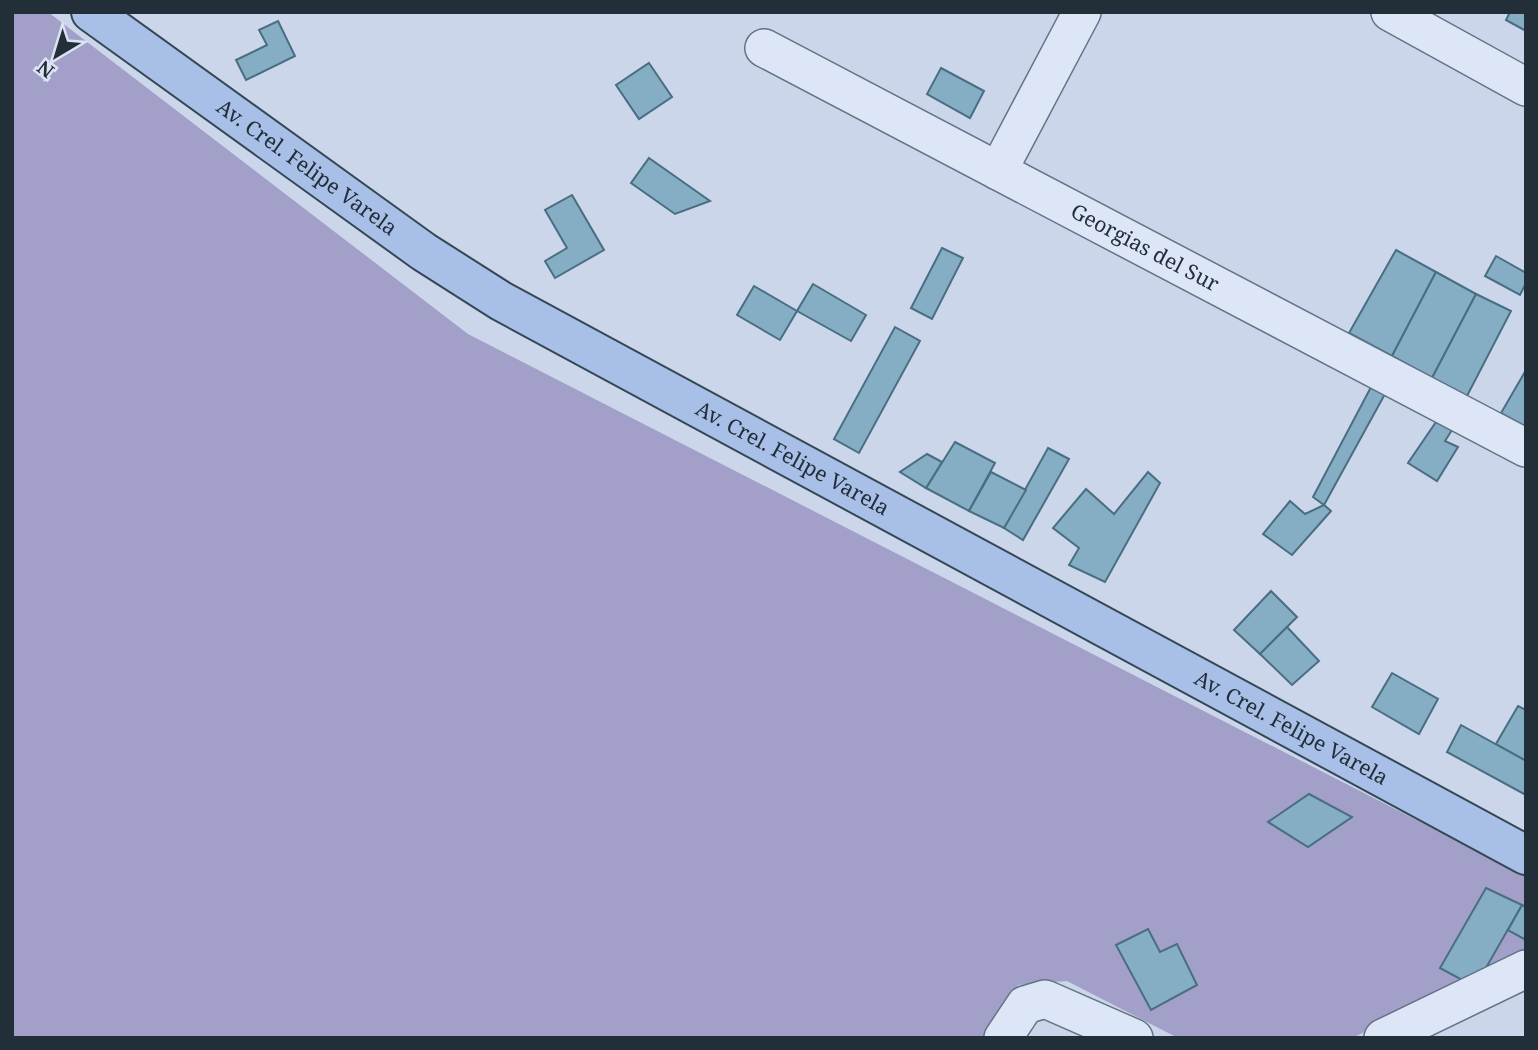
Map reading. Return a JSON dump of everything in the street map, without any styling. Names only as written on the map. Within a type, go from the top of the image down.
[{"type":"main road","name":"Av. Crel. Felipe Varela","points":[[91,12],[424,252],[501,301],[1526,855]]},
{"type":"street","points":[[998,171],[1082,12]]},
{"type":"street","points":[[1390,12],[1526,87]]},
{"type":"street","name":"Georgias del Sur","points":[[764,48],[1526,448]]},
{"type":"street","points":[[1383,1038],[1430,1028],[1526,969]]},
{"type":"street","points":[[1003,1038],[1025,1005],[1045,999],[1134,1038]]},
{"type":"shaded area","points":[[12,12],[48,12],[468,334],[1526,876],[1526,955],[1352,1038],[1178,1038],[1067,981],[1018,985],[985,1038],[12,1038]]},
{"type":"building","points":[[1510,12],[1526,12],[1526,31],[1506,20]]},
{"type":"building","points":[[278,21],[295,56],[246,80],[236,60],[267,45],[259,30]]},
{"type":"building","points":[[649,63],[672,97],[639,119],[616,85]]},
{"type":"building","points":[[941,68],[984,91],[970,118],[927,94]]},
{"type":"building","points":[[649,158],[710,201],[675,214],[631,183]]},
{"type":"building","points":[[572,195],[604,250],[555,278],[545,261],[567,248],[545,210]]},
{"type":"building","points":[[942,248],[963,258],[932,319],[911,308]]},
{"type":"building","points":[[1396,250],[1436,272],[1392,356],[1349,333]]},
{"type":"building","points":[[1496,256],[1526,273],[1526,283],[1520,295],[1485,276]]},
{"type":"building","points":[[1436,272],[1476,294],[1432,378],[1392,356]]},
{"type":"building","points":[[813,284],[866,315],[851,341],[797,311]]},
{"type":"building","points":[[754,286],[797,311],[780,340],[737,315]]},
{"type":"building","points":[[1476,294],[1511,311],[1467,396],[1432,378]]},
{"type":"building","points":[[895,327],[920,341],[859,453],[834,439]]},
{"type":"building","points":[[1526,370],[1526,427],[1501,413]]},
{"type":"building","points":[[1371,387],[1385,394],[1324,505],[1313,497]]},
{"type":"building","points":[[1436,422],[1452,430],[1445,441],[1458,447],[1437,481],[1408,463]]},
{"type":"building","points":[[955,442],[995,463],[969,511],[926,488]]},
{"type":"building","points":[[1048,448],[1069,459],[1023,540],[1004,528]]},
{"type":"building","points":[[927,454],[942,462],[926,488],[900,472]]},
{"type":"building","points":[[991,472],[1026,490],[1004,528],[969,511]]},
{"type":"building","points":[[1148,472],[1160,483],[1105,582],[1069,565],[1079,548],[1053,528],[1086,489],[1114,514]]},
{"type":"building","points":[[1290,501],[1305,514],[1324,505],[1331,511],[1292,555],[1263,534]]},
{"type":"building","points":[[1271,591],[1297,617],[1260,654],[1234,630]]},
{"type":"building","points":[[1287,627],[1319,661],[1292,685],[1260,654]]},
{"type":"building","points":[[1392,673],[1438,699],[1419,734],[1372,707]]},
{"type":"building","points":[[1518,706],[1526,710],[1526,761],[1496,744]]},
{"type":"building","points":[[1461,725],[1526,761],[1526,795],[1447,752]]},
{"type":"building","points":[[1309,794],[1352,817],[1308,847],[1268,822]]},
{"type":"building","points":[[1486,888],[1522,905],[1475,987],[1440,968]]},
{"type":"building","points":[[1522,905],[1526,907],[1526,940],[1508,930]]},
{"type":"building","points":[[1148,929],[1160,952],[1177,944],[1197,985],[1151,1010],[1116,945]]}]
